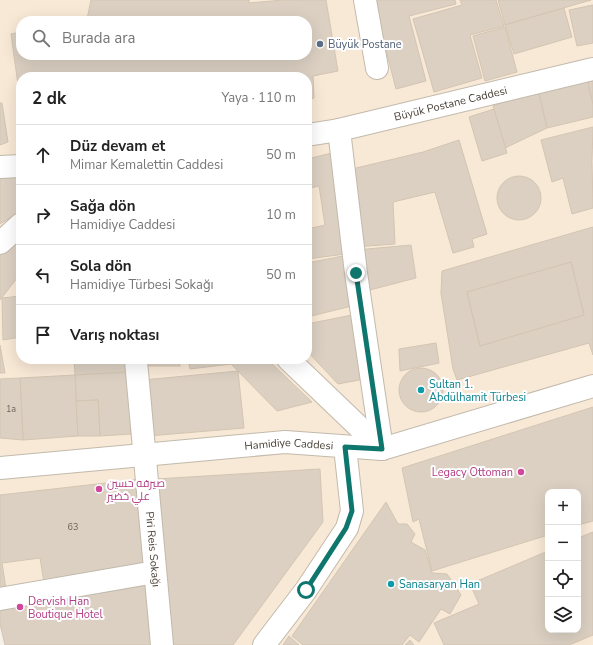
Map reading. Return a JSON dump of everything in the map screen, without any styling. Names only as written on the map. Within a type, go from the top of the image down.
[{"type":"street","points":[[366,0],[377,68]]},
{"type":"street","name":"Büyük Postane Caddesi","points":[[312,134],[339,130],[593,69]]},
{"type":"street","points":[[339,130],[356,273],[382,449]]},
{"type":"street","points":[[0,167],[16,166]]},
{"type":"street","points":[[0,243],[16,229]]},
{"type":"street","name":"Piri Reis Sokağı","points":[[136,364],[162,645]]},
{"type":"street","points":[[293,364],[382,449]]},
{"type":"street","name":"Hamidiye Caddesi","points":[[0,468],[285,442],[382,449],[593,386]]},
{"type":"street","points":[[264,645],[306,590],[346,528],[352,511],[345,447]]},
{"type":"street","points":[[0,600],[155,572]]},
{"type":"shaded area","points":[[0,0],[593,0],[593,645],[6,645],[0,625]]},
{"type":"building","name":"Büyük Postane","points":[[91,0],[249,0],[249,3],[283,0],[326,0],[338,71],[313,76],[314,98],[312,99],[312,72],[16,72],[11,34],[16,33],[16,60],[312,60],[312,16],[88,16]]},
{"type":"building","points":[[370,0],[455,0],[456,4],[409,16],[426,81],[396,89],[382,34]]},
{"type":"building","points":[[460,0],[496,0],[504,26],[470,35],[482,78],[434,92],[413,19],[462,5]]},
{"type":"building","points":[[498,0],[591,0],[505,25]]},
{"type":"building","points":[[593,5],[593,43],[577,46],[569,10]]},
{"type":"building","points":[[564,8],[572,37],[514,54],[505,25]]},
{"type":"building","points":[[505,27],[517,72],[485,81],[473,36]]},
{"type":"building","points":[[593,77],[593,105],[587,79]]},
{"type":"building","points":[[587,79],[593,105],[593,117],[547,128],[538,90]]},
{"type":"building","points":[[538,90],[547,128],[505,148],[493,106]]},
{"type":"building","points":[[0,103],[2,103],[8,142],[0,145]]},
{"type":"building","points":[[494,109],[507,153],[482,161],[469,117]]},
{"type":"building","points":[[593,127],[593,208],[572,214],[563,178],[552,182],[541,140]]},
{"type":"building","points":[[459,140],[487,234],[472,239],[474,247],[453,253],[435,192],[393,202],[395,244],[354,247],[352,169],[423,152]]},
{"type":"building","points":[[340,151],[353,253],[312,258],[312,228],[325,225],[319,186],[312,188],[312,158]]},
{"type":"building","points":[[16,176],[16,214],[0,224],[0,179]]},
{"type":"building","points":[[515,176],[523,176],[528,177],[535,182],[540,189],[540,207],[535,214],[528,219],[515,220],[507,217],[500,210],[497,202],[497,194],[500,186],[507,179]]},
{"type":"building","points":[[593,227],[593,355],[589,343],[457,380],[453,369],[441,293],[442,271]],"holes":[[[571,262],[584,315],[480,346],[467,292]]]},
{"type":"building","points":[[16,235],[16,279],[0,300],[0,249]]},
{"type":"building","points":[[411,245],[416,278],[366,291],[356,250]]},
{"type":"building","points":[[343,256],[352,306],[312,316],[312,262]]},
{"type":"building","points":[[571,262],[584,315],[480,346],[467,292]]},
{"type":"building","points":[[16,297],[16,338],[3,340],[2,298]]},
{"type":"building","points":[[357,314],[370,378],[338,384],[312,356],[312,323]]},
{"type":"building","points":[[436,343],[439,363],[400,371],[399,349]]},
{"type":"building","points":[[0,345],[5,373],[0,373]]},
{"type":"building","points":[[74,364],[132,364],[133,372],[75,375]]},
{"type":"building","points":[[145,364],[180,364],[180,366],[145,366]]},
{"type":"building","points":[[189,364],[231,364],[190,369]]},
{"type":"building","points":[[231,364],[272,364],[312,402],[277,411]]},
{"type":"building","name":"Sultan 1. Abdülhamit Türbesi","points":[[421,368],[433,372],[439,378],[443,390],[439,402],[433,408],[421,412],[409,408],[403,402],[399,390],[403,378],[409,372]]},
{"type":"building","points":[[238,371],[244,428],[148,436],[143,380]]},
{"type":"building","points":[[128,372],[131,434],[100,436],[98,400],[76,401],[75,375]]},
{"type":"building","points":[[75,375],[78,436],[23,440],[20,378]]},
{"type":"building","points":[[20,378],[23,440],[0,438],[0,379]]},
{"type":"building","points":[[98,400],[100,436],[78,436],[76,401]]},
{"type":"building","points":[[593,407],[593,521],[581,524],[581,489],[545,489],[545,536],[432,571],[419,519],[413,522],[402,468]]},
{"type":"building","points":[[320,469],[323,522],[233,645],[167,645],[156,479]]},
{"type":"building","points":[[141,479],[150,565],[45,588],[40,558],[2,563],[6,589],[0,591],[0,495]]},
{"type":"building","name":"Sanasaryan Han","points":[[386,502],[398,524],[407,524],[415,534],[411,542],[425,550],[432,573],[447,574],[461,595],[450,614],[441,609],[419,642],[410,635],[402,645],[303,645],[292,636]]},
{"type":"building","points":[[593,532],[593,635],[569,645],[444,645],[434,623],[479,604],[470,584],[545,552],[545,633],[581,633],[581,537]]},
{"type":"building","points":[[149,585],[153,645],[5,645],[0,624],[0,609]]},
{"type":"building","points":[[289,636],[299,645],[283,645]]},
{"type":"building","points":[[410,640],[414,645],[405,645]]},
{"type":"place","name":"Büyük Postane","points":[[320,44]]},
{"type":"place","name":"Sultan 1. Abdülhamit Türbesi","points":[[421,390]]},
{"type":"place","name":"Legacy Ottoman","points":[[521,472]]},
{"type":"place","name":"صيرفه حسين علي خضير","points":[[99,489]]},
{"type":"place","name":"Sanasaryan Han","points":[[391,584]]},
{"type":"place","name":"Dervish Han Boutique Hotel","points":[[20,607]]},
{"type":"route","points":[[306,590],[346,528],[352,511],[345,447],[382,449],[356,273]]}]
